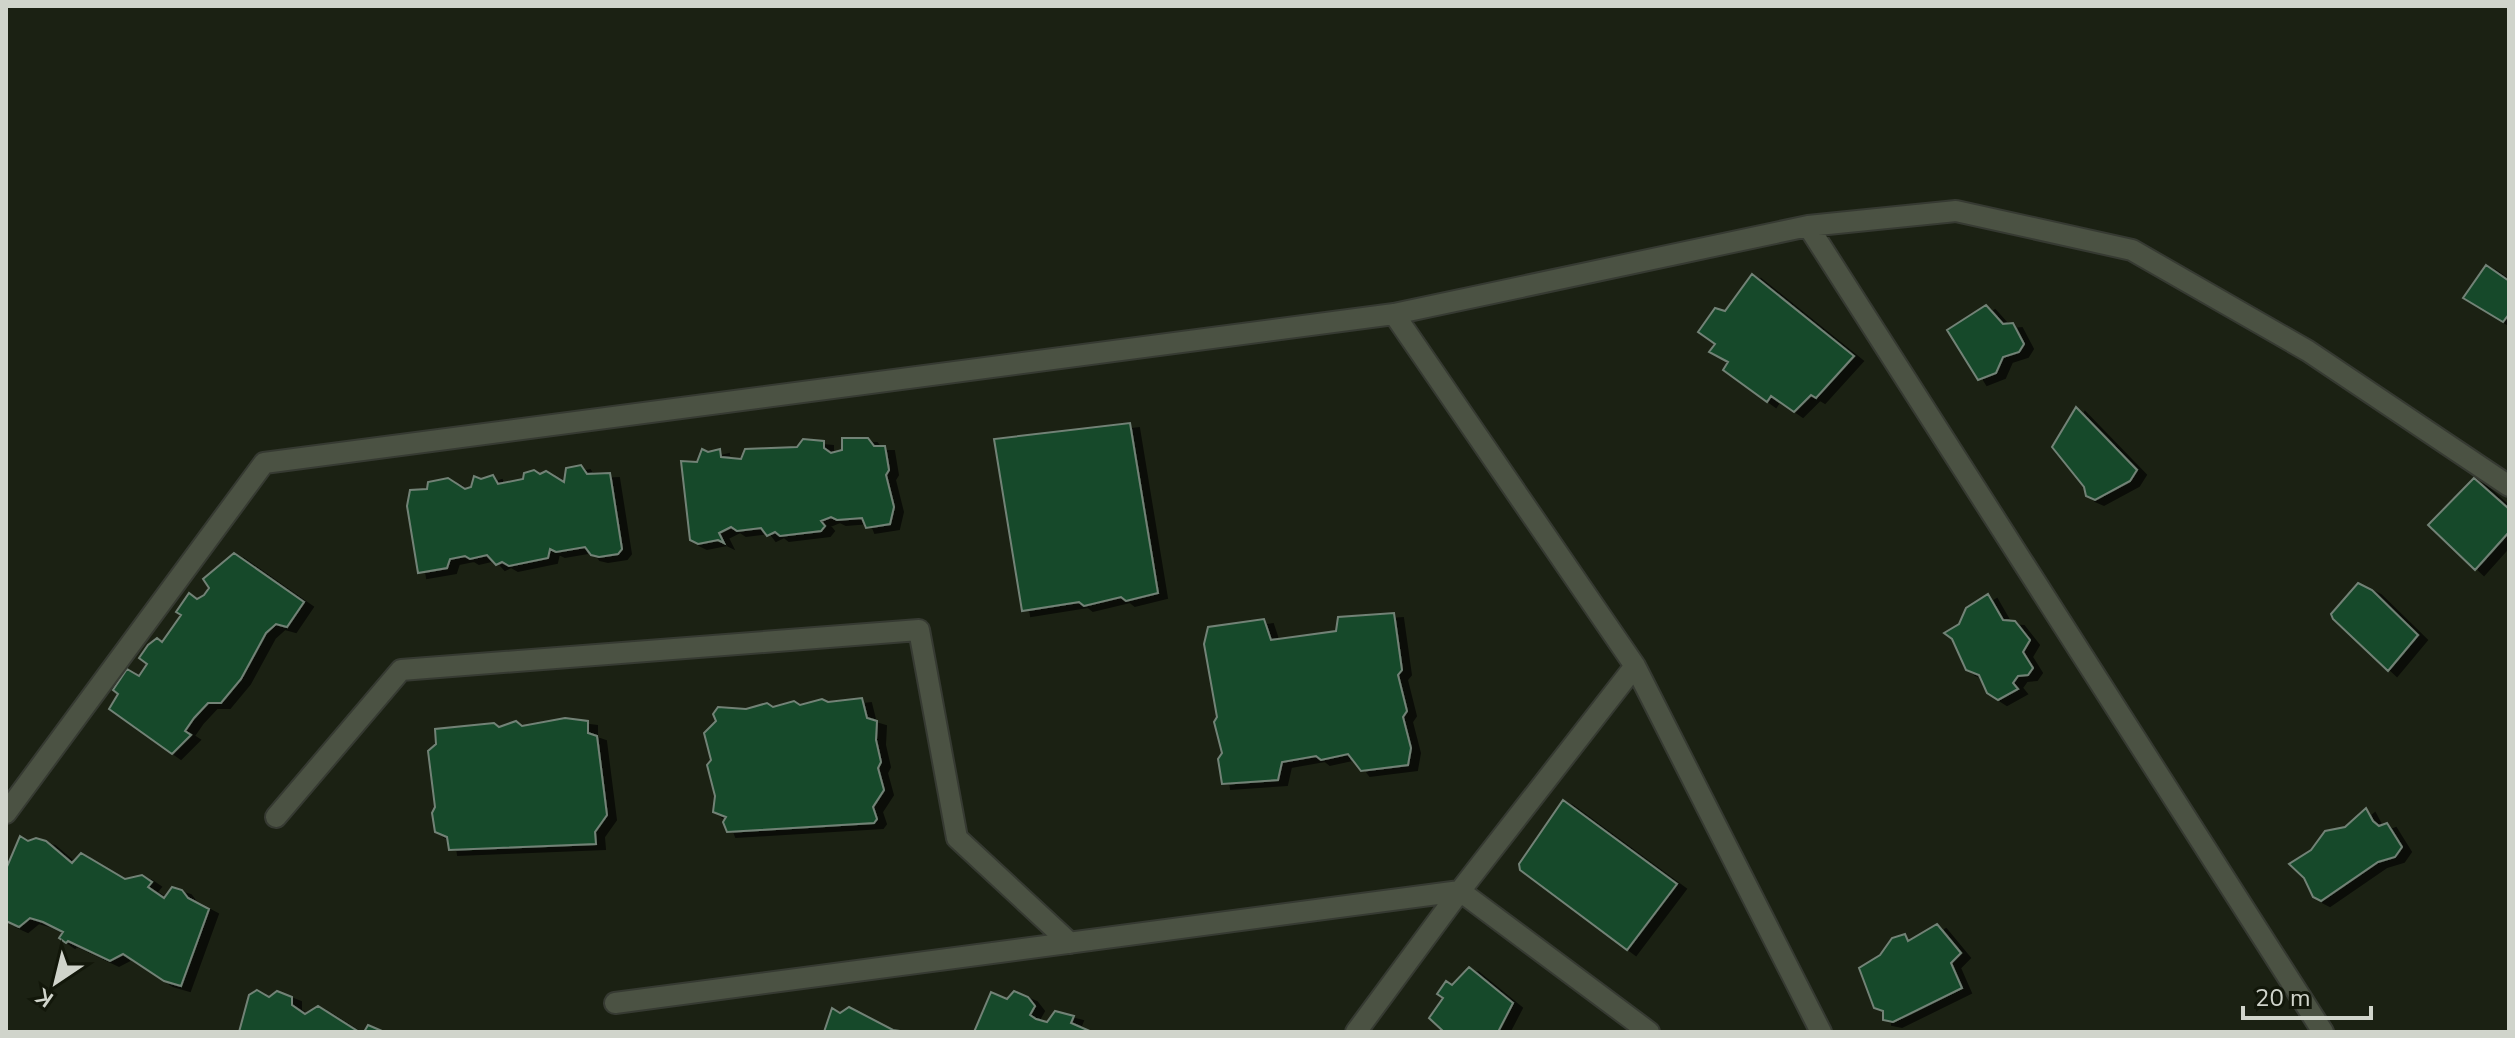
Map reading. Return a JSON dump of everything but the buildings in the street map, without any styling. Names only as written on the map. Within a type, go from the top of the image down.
[{"type":"street","points":[[6,813],[264,463],[1394,314],[1808,226],[1956,211],[2132,250],[2308,351],[2509,486]]},
{"type":"street","points":[[1808,226],[2323,1032]]},
{"type":"street","points":[[1394,314],[1635,666],[1821,1032]]},
{"type":"street","points":[[276,817],[401,670],[919,630],[957,838],[1070,943]]},
{"type":"street","points":[[1356,1032],[1460,891],[1635,666]]},
{"type":"street","points":[[615,1003],[1460,891],[1649,1032]]}]
